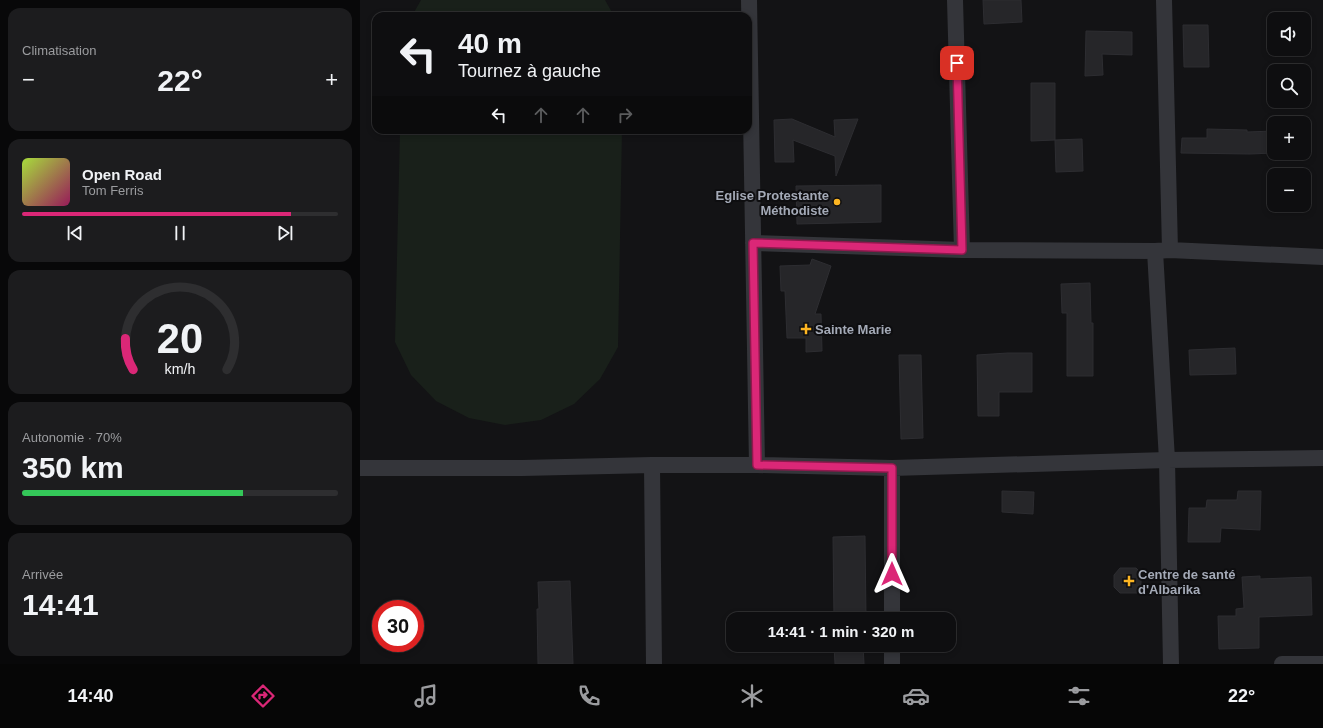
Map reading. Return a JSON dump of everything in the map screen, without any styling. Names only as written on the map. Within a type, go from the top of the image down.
[{"type":"street","points":[[749,0],[749,12]]},
{"type":"street","points":[[955,0],[962,250]]},
{"type":"street","points":[[1164,0],[1162,251],[1171,664]]},
{"type":"street","points":[[751,134],[757,465]]},
{"type":"street","points":[[753,243],[962,250],[1162,251],[1323,257]]},
{"type":"street","points":[[360,468],[522,468],[652,465],[757,465],[892,468],[1167,460],[1323,458]]},
{"type":"street","points":[[652,465],[654,664]]},
{"type":"street","points":[[892,468],[892,612]]},
{"type":"street","points":[[892,652],[892,664]]},
{"type":"street","points":[[1282,664],[1323,664]]},
{"type":"shaded area","points":[[421,0],[605,0],[612,12],[414,12]]},
{"type":"shaded area","points":[[400,134],[622,134],[618,347],[600,379],[574,404],[541,420],[505,425],[469,418],[436,401],[411,375],[395,342]]},
{"type":"building","points":[[983,0],[1021,0],[1022,22],[984,24]]},
{"type":"building","points":[[1183,25],[1208,25],[1209,67],[1184,67]]},
{"type":"building","points":[[1086,31],[1132,32],[1132,55],[1102,54],[1103,75],[1085,76]]},
{"type":"building","points":[[1031,83],[1055,83],[1055,140],[1031,141]]},
{"type":"building","points":[[792,119],[835,137],[834,120],[858,119],[836,176],[835,156],[793,140],[794,162],[775,162],[774,120]]},
{"type":"building","points":[[1207,129],[1247,130],[1247,132],[1267,131],[1267,153],[1181,153],[1182,138],[1207,138]]},
{"type":"building","points":[[1082,139],[1083,171],[1056,172],[1055,140]]},
{"type":"building","points":[[881,185],[881,222],[797,224],[796,186]]},
{"type":"building","points":[[812,259],[831,266],[815,314],[821,314],[822,351],[806,352],[806,338],[787,338],[785,291],[781,291],[780,266],[810,265]]},
{"type":"building","points":[[1090,283],[1091,323],[1093,323],[1093,376],[1067,376],[1067,313],[1062,313],[1061,284]]},
{"type":"building","points":[[1235,348],[1236,374],[1190,375],[1189,350]]},
{"type":"building","points":[[1032,353],[1032,392],[999,392],[999,416],[978,416],[977,355]]},
{"type":"building","points":[[899,355],[921,355],[923,438],[901,439]]},
{"type":"building","points":[[1002,491],[1034,492],[1033,514],[1002,512]]},
{"type":"building","points":[[1238,491],[1261,491],[1260,530],[1221,528],[1220,542],[1188,542],[1189,508],[1206,508],[1207,500],[1237,500]]},
{"type":"building","points":[[865,536],[866,612],[834,612],[833,537]]},
{"type":"building","points":[[1120,568],[1136,568],[1141,573],[1141,588],[1137,593],[1120,593],[1114,587],[1114,575]]},
{"type":"building","points":[[1260,576],[1260,579],[1311,577],[1312,615],[1259,617],[1259,648],[1219,649],[1218,616],[1236,616],[1236,609],[1244,608],[1242,577]]},
{"type":"building","points":[[570,581],[573,664],[538,664],[538,582]]},
{"type":"building","points":[[834,652],[863,652],[864,664],[835,664]]},
{"type":"place","name":"Eglise Protestante Méthodiste","points":[[837,202]]},
{"type":"place","name":"Sainte Marie","points":[[806,329]]},
{"type":"place","name":"Centre de santé d'Albarika","points":[[1129,581]]},
{"type":"route","points":[[892,574],[892,468],[757,465],[753,243],[962,250],[957,63]]}]
